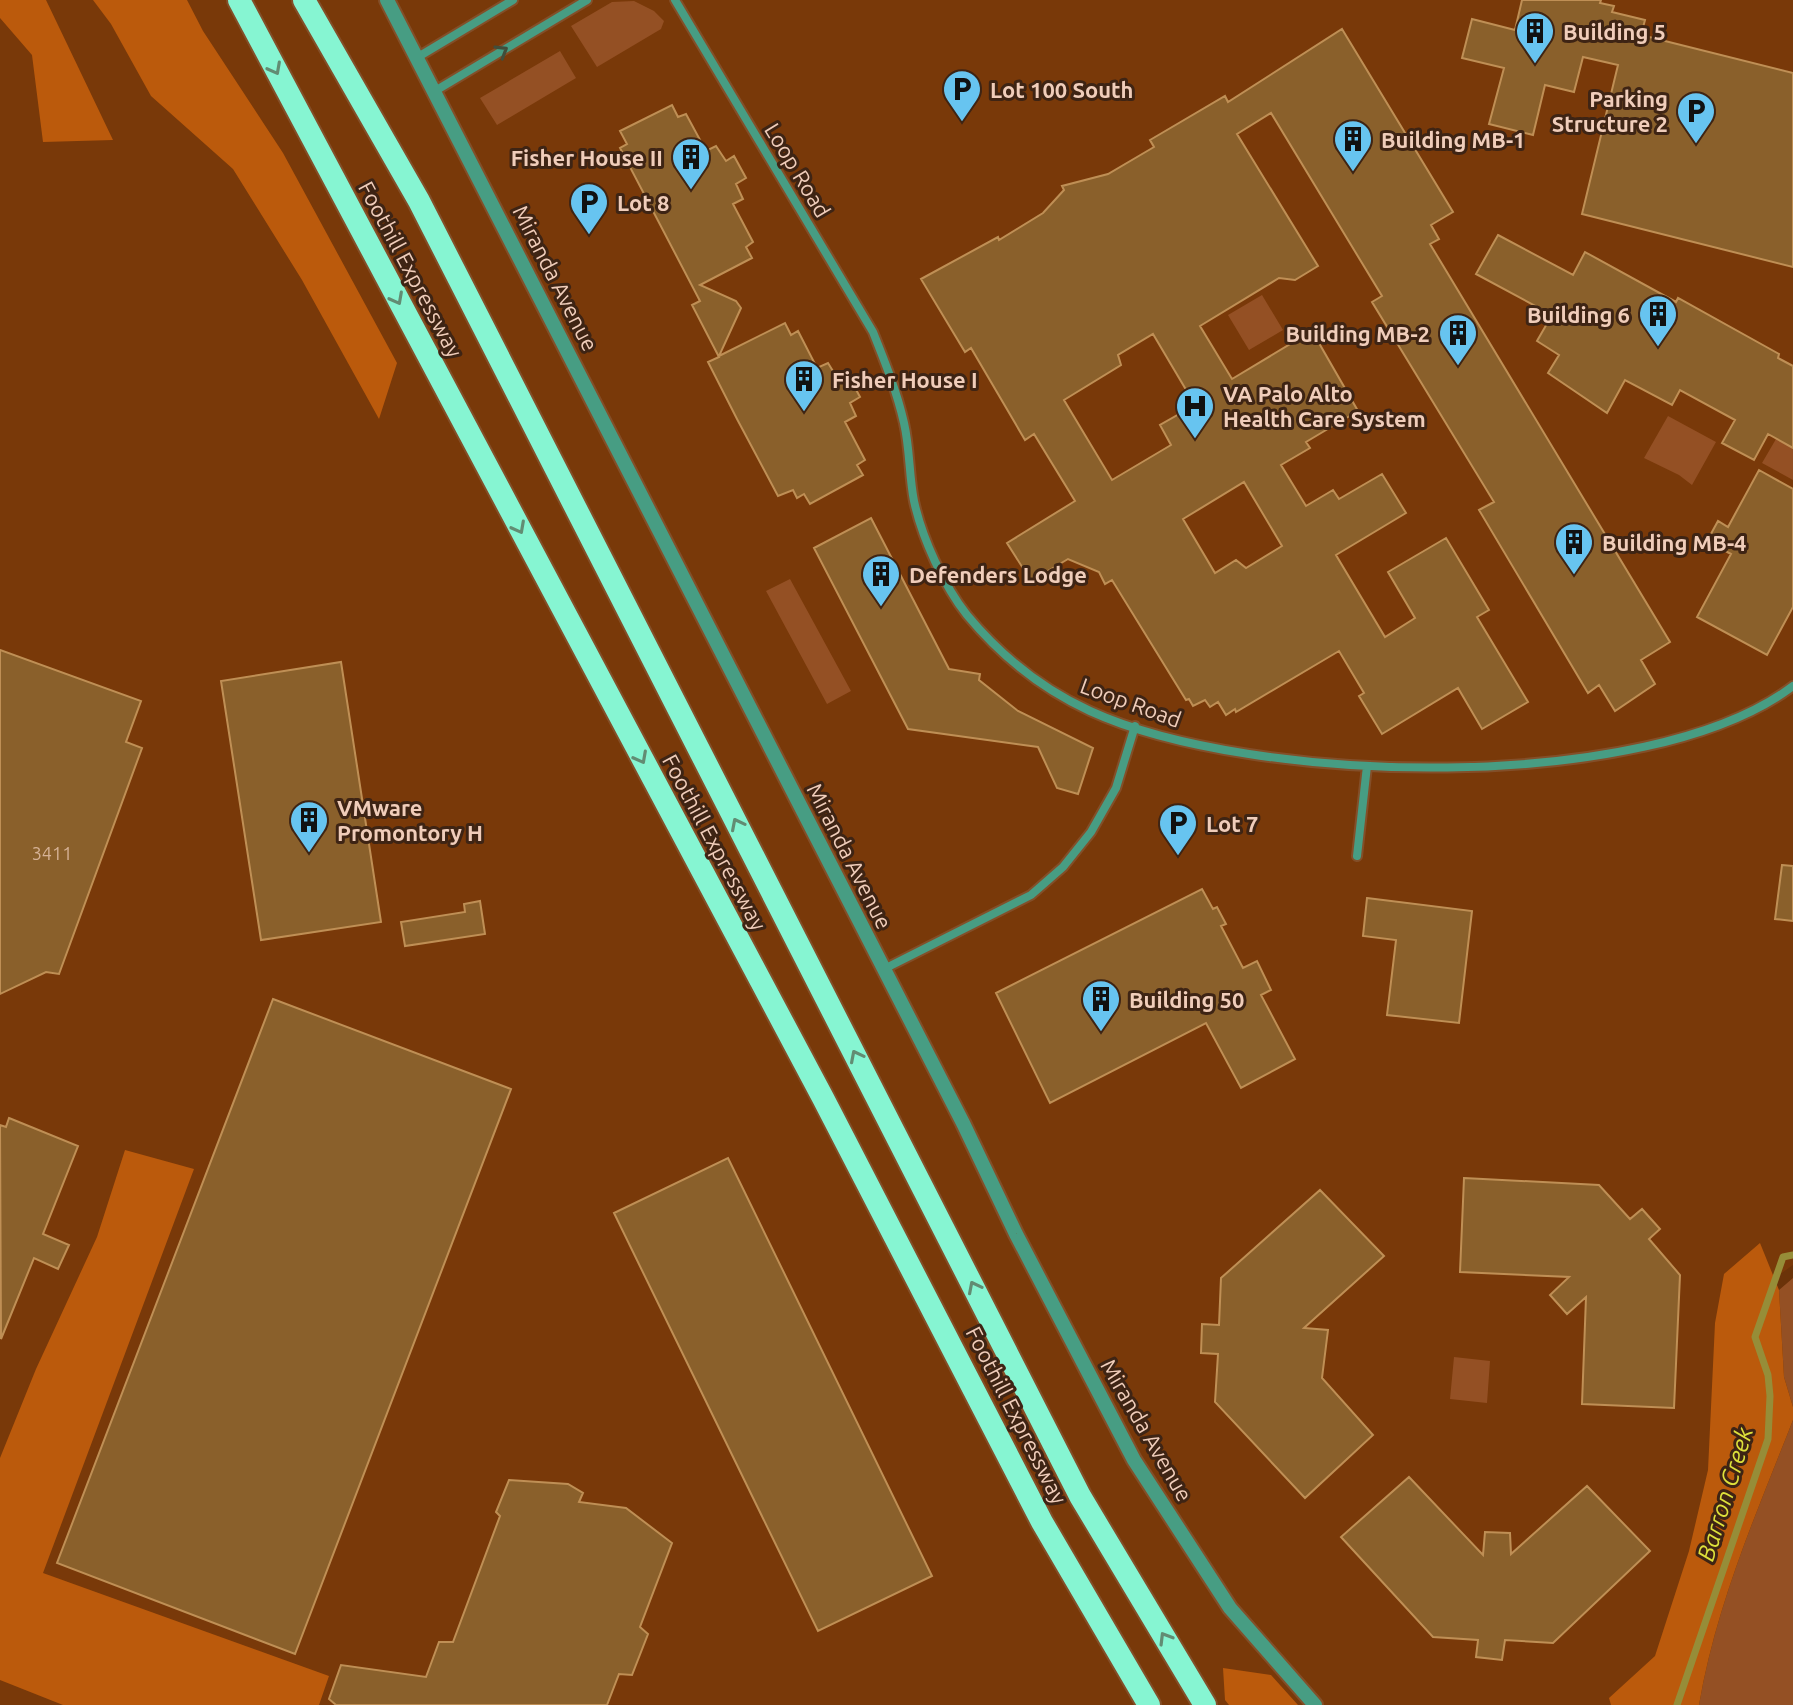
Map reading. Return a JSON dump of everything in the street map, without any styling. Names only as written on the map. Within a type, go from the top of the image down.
[{"type":"highway","name":"Foothill Expressway","points":[[239,0],[823,1098],[1042,1522],[1149,1705]]},
{"type":"highway","name":"Foothill Expressway","points":[[304,0],[419,201],[1080,1496],[1205,1705]]},
{"type":"street","name":"Miranda Avenue","points":[[387,0],[963,1123],[1047,1296],[1134,1460],[1230,1608],[1315,1705]]},
{"type":"street","points":[[418,57],[513,0]]},
{"type":"street","points":[[435,91],[587,0]]},
{"type":"street","name":"Loop Road","points":[[675,0],[873,332],[890,375],[904,425],[914,502],[933,558],[965,613],[1000,650],[1036,681],[1090,711],[1230,751],[1395,768],[1538,762],[1642,748],[1718,727],[1793,686]]},
{"type":"street","points":[[883,970],[1031,895],[1063,867],[1084,842],[1116,788],[1135,726]]},
{"type":"street","points":[[1357,856],[1367,766]]},
{"type":"shaded area","points":[[0,0],[1793,0],[1793,1265],[1744,1300],[1700,1599],[1648,1705],[0,1705]]},
{"type":"shaded area","points":[[0,0],[46,0],[113,140],[43,142],[32,55],[0,18]]},
{"type":"shaded area","points":[[93,0],[187,0],[203,31],[283,153],[397,363],[379,419],[302,280],[233,169],[151,96],[111,24]]},
{"type":"shaded area","points":[[634,1],[654,11],[664,21],[661,29],[597,67],[571,26],[612,2]]},
{"type":"shaded area","points":[[560,51],[576,78],[497,125],[480,98]]},
{"type":"shaded area","points":[[1262,295],[1283,330],[1249,350],[1228,315]]},
{"type":"shaded area","points":[[1668,416],[1716,442],[1692,485],[1644,458]]},
{"type":"shaded area","points":[[1776,439],[1793,448],[1793,480],[1762,463]]},
{"type":"shaded area","points":[[790,579],[851,691],[827,704],[766,591]]},
{"type":"shaded area","points":[[125,1150],[194,1169],[43,1573],[329,1676],[319,1705],[63,1705],[0,1680],[0,1458],[36,1369],[97,1237]]},
{"type":"shaded area","points":[[1760,1243],[1779,1290],[1784,1377],[1793,1407],[1793,1420],[1726,1596],[1699,1705],[1611,1705],[1609,1698],[1655,1656],[1689,1551],[1708,1470],[1715,1323],[1724,1274]]},
{"type":"shaded area","points":[[1793,1278],[1793,1407],[1784,1377],[1779,1290]]},
{"type":"shaded area","points":[[1454,1357],[1490,1361],[1487,1403],[1450,1399]]},
{"type":"shaded area","points":[[1793,1420],[1793,1705],[1699,1705],[1726,1596]]},
{"type":"shaded area","points":[[1223,1668],[1271,1675],[1298,1705],[1229,1705],[1225,1700]]},
{"type":"building","name":"Parking Structure 2","points":[[1522,0],[1601,0],[1600,3],[1614,6],[1612,12],[1645,20],[1641,35],[1793,73],[1793,267],[1582,214],[1618,65],[1583,57],[1574,92],[1545,85],[1533,135],[1489,124],[1504,68],[1462,58],[1472,19],[1515,30]]},
{"type":"building","points":[[1342,29],[1453,212],[1431,225],[1439,239],[1430,244],[1670,642],[1641,660],[1655,684],[1615,711],[1599,685],[1588,693],[1479,510],[1494,502],[1372,302],[1382,296],[1271,113],[1237,134],[1318,266],[1295,280],[1279,278],[1200,326],[1232,379],[1312,331],[1358,411],[1306,442],[1310,448],[1281,465],[1306,506],[1333,490],[1339,499],[1382,474],[1406,513],[1336,555],[1385,637],[1415,618],[1388,572],[1446,538],[1489,610],[1477,617],[1528,702],[1482,729],[1458,688],[1382,734],[1359,696],[1364,693],[1339,651],[1226,715],[1218,702],[1210,707],[1205,700],[1193,706],[1189,699],[1186,700],[1112,580],[1105,584],[1099,572],[1068,559],[1031,581],[1007,543],[1075,501],[1034,434],[1025,440],[971,348],[965,352],[921,279],[998,237],[999,240],[1043,213],[1064,190],[1062,186],[1108,174],[1154,147],[1150,140],[1225,96],[1228,102]],"holes":[[[1153,334],[1195,405],[1160,425],[1171,445],[1112,480],[1064,400],[1121,365],[1118,355]],[[1244,482],[1282,546],[1246,568],[1236,560],[1215,573],[1183,519]]]},
{"type":"building","points":[[672,105],[678,117],[686,114],[706,151],[716,146],[726,161],[734,156],[746,178],[736,184],[743,199],[733,204],[753,242],[746,247],[752,258],[700,285],[736,301],[741,308],[719,356],[785,323],[791,335],[798,331],[817,368],[828,363],[836,376],[846,371],[860,397],[850,403],[856,416],[845,422],[865,460],[857,465],[863,475],[810,504],[804,494],[797,498],[793,490],[778,496],[708,362],[719,357],[692,305],[700,301],[620,148],[627,144],[620,131]]},
{"type":"building","name":"Building 6","points":[[1498,235],[1573,275],[1585,252],[1676,302],[1678,298],[1779,354],[1778,358],[1793,366],[1793,448],[1768,434],[1754,460],[1722,443],[1735,420],[1680,390],[1672,405],[1625,380],[1607,413],[1548,373],[1559,355],[1537,341],[1552,315],[1476,274]]},
{"type":"building","points":[[1759,470],[1793,489],[1793,607],[1767,655],[1697,617],[1731,554],[1707,541],[1718,521],[1728,527]]},
{"type":"building","name":"Defenders Lodge","points":[[871,518],[949,669],[980,674],[979,680],[1018,711],[1093,748],[1078,794],[1057,788],[1038,747],[908,729],[814,548]]},
{"type":"building","points":[[0,650],[141,701],[126,742],[142,748],[59,974],[46,972],[0,994]]},
{"type":"building","name":"VMware Promontory H","points":[[341,662],[381,922],[261,940],[221,681]]},
{"type":"building","points":[[1782,865],[1793,866],[1793,921],[1775,919]]},
{"type":"building","name":"Building 50","points":[[1202,889],[1226,924],[1221,926],[1243,968],[1257,961],[1271,990],[1261,995],[1295,1059],[1241,1088],[1206,1023],[1050,1103],[996,993]]},
{"type":"building","points":[[1367,898],[1472,911],[1459,1023],[1387,1015],[1396,940],[1363,936]]},
{"type":"building","points":[[480,901],[485,934],[405,946],[401,922],[465,912],[464,904]]},
{"type":"building","points":[[273,999],[511,1089],[295,1654],[57,1563]]},
{"type":"building","points":[[9,1118],[78,1146],[43,1234],[69,1245],[58,1269],[34,1258],[1,1339],[0,1125],[6,1127]]},
{"type":"building","points":[[728,1158],[932,1576],[818,1631],[614,1213]]},
{"type":"building","points":[[1464,1178],[1599,1185],[1630,1219],[1642,1209],[1660,1229],[1649,1239],[1680,1275],[1674,1408],[1582,1404],[1586,1297],[1567,1314],[1550,1295],[1569,1277],[1460,1272]]},
{"type":"building","points":[[1320,1190],[1384,1256],[1304,1328],[1328,1330],[1322,1378],[1373,1435],[1305,1498],[1215,1402],[1218,1354],[1201,1353],[1202,1324],[1219,1325],[1221,1278]]},
{"type":"building","points":[[1409,1477],[1483,1555],[1485,1532],[1510,1533],[1511,1554],[1587,1486],[1650,1551],[1553,1643],[1505,1640],[1502,1660],[1476,1657],[1478,1640],[1433,1637],[1341,1537]]},
{"type":"building","points":[[509,1480],[568,1484],[583,1493],[579,1502],[626,1508],[672,1543],[640,1627],[648,1634],[632,1675],[619,1674],[607,1705],[336,1705],[329,1699],[341,1665],[426,1677],[439,1642],[453,1642],[500,1516],[496,1512]]},
{"type":"waterway","name":"Barron Creek","points":[[1677,1705],[1768,1439],[1768,1375],[1755,1337],[1783,1257],[1793,1255]]},
{"type":"place","name":"Building 5","points":[[1535,65]]},
{"type":"place","name":"Lot 100 South","points":[[962,123]]},
{"type":"place","name":"Parking Structure 2","points":[[1696,145]]},
{"type":"place","name":"Building MB-1","points":[[1353,173]]},
{"type":"place","name":"Fisher House II","points":[[691,191]]},
{"type":"place","name":"Lot 8","points":[[589,236]]},
{"type":"place","name":"Building 6","points":[[1658,348]]},
{"type":"place","name":"Building MB-2","points":[[1458,367]]},
{"type":"place","name":"Fisher House I","points":[[804,413]]},
{"type":"place","name":"VA Palo Alto Health Care System","points":[[1195,440]]},
{"type":"place","name":"Building MB-4","points":[[1574,576]]},
{"type":"place","name":"Defenders Lodge","points":[[881,608]]},
{"type":"place","name":"VMware Promontory H","points":[[309,854]]},
{"type":"place","name":"Lot 7","points":[[1178,857]]},
{"type":"place","name":"Building 50","points":[[1101,1033]]}]
